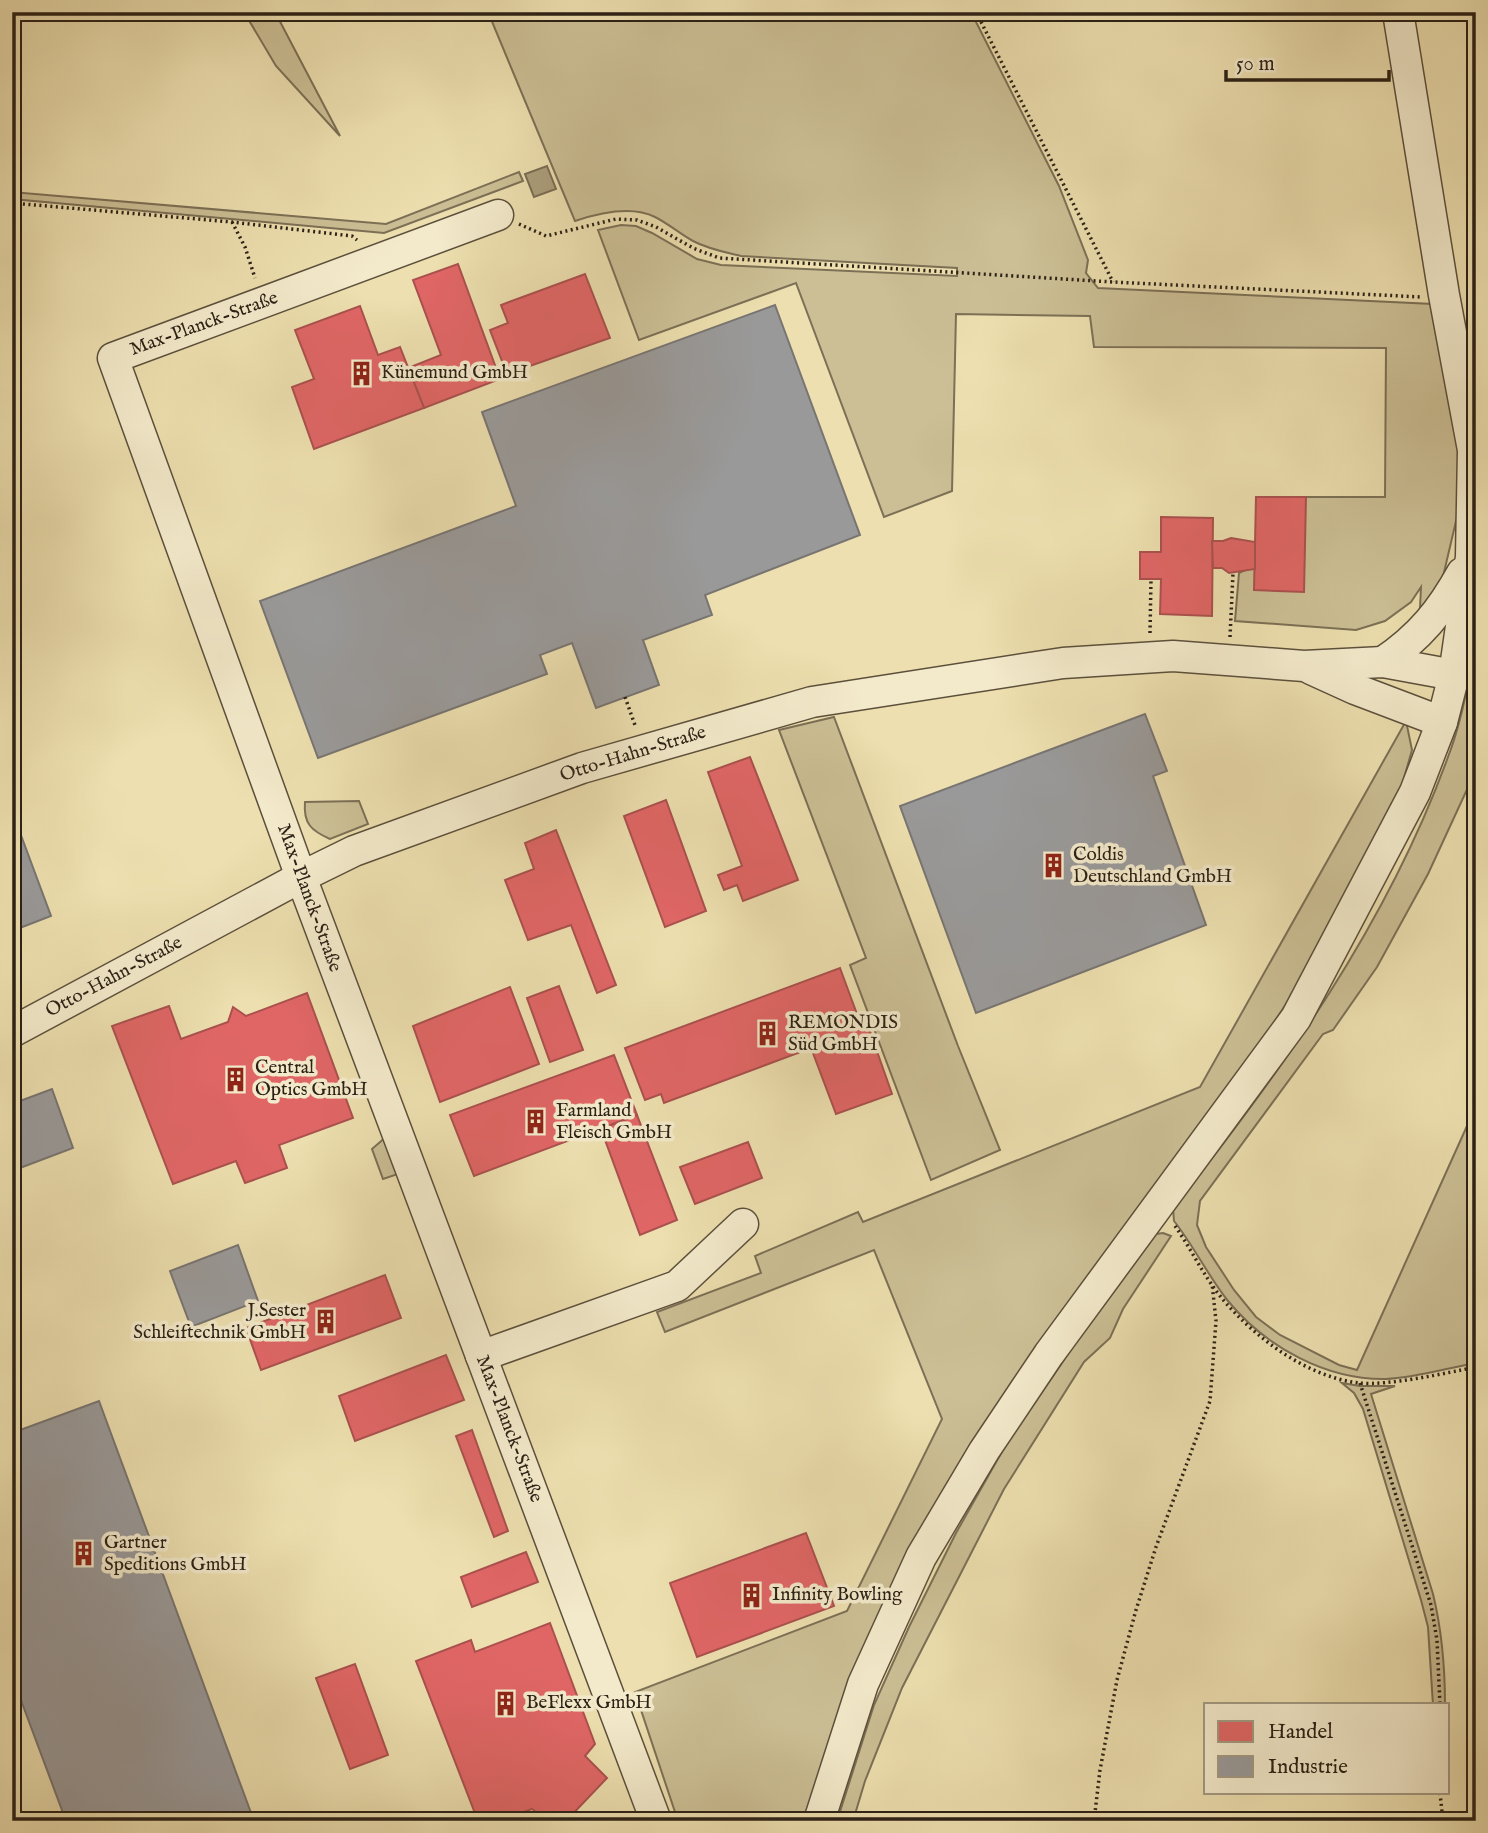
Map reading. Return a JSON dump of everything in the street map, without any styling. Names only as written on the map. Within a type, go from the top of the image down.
[{"type":"street","points":[[819,1821],[863,1684],[921,1557],[985,1451],[1049,1354],[1296,1018],[1415,792],[1442,722],[1454,675],[1471,557],[1473,450],[1444,295],[1398,12]]},
{"type":"street","name":"Max-Planck-Straße","points":[[498,215],[113,358],[300,877],[656,1821]]},
{"type":"street","points":[[1383,662],[1407,646],[1444,605],[1471,557]]},
{"type":"street","name":"Otto-Hahn-Straße","points":[[12,1032],[300,877],[354,851],[582,768],[812,702],[1063,663],[1173,656],[1304,666]]},
{"type":"street","points":[[1304,666],[1383,662],[1454,675]]},
{"type":"street","points":[[1304,666],[1355,689],[1442,722]]},
{"type":"street","points":[[481,1356],[677,1286],[743,1224]]},
{"type":"path","points":[[976,12],[1113,282]]},
{"type":"path","points":[[12,202],[352,236],[381,259]]},
{"type":"path","points":[[498,215],[546,236],[616,219],[638,220],[719,258],[1113,282],[1418,297],[1444,295]]},
{"type":"path","points":[[232,222],[245,247],[263,302]]},
{"type":"path","points":[[1229,660],[1233,573]]},
{"type":"path","points":[[1150,658],[1151,579]]},
{"type":"path","points":[[625,698],[644,750]]},
{"type":"path","points":[[1160,1204],[1223,1300],[1256,1333],[1290,1357],[1321,1373],[1360,1383],[1476,1367]]},
{"type":"path","points":[[1094,1821],[1100,1770],[1117,1680],[1136,1610],[1156,1547],[1210,1401],[1216,1321],[1212,1283]]},
{"type":"path","points":[[1360,1383],[1430,1605],[1437,1640],[1440,1703]]},
{"type":"path","points":[[1440,1794],[1443,1821]]},
{"type":"shaded area","points":[[244,12],[275,12],[340,136],[276,66]]},
{"type":"shaded area","points":[[488,12],[971,12],[1059,186],[1088,260],[1086,273],[1098,288],[1433,304],[1458,448],[1460,504],[1442,581],[1419,629],[1421,587],[1411,602],[1385,621],[1356,630],[1235,621],[1239,573],[1255,569],[1306,497],[1385,497],[1386,348],[1094,347],[1090,316],[956,314],[952,491],[884,517],[796,283],[639,340],[598,230],[621,225],[636,226],[697,259],[721,265],[957,276],[957,268],[741,256],[699,244],[655,217],[636,211],[605,213],[575,221]]},
{"type":"shaded area","points":[[547,166],[556,189],[534,197],[525,174]]},
{"type":"shaded area","points":[[519,172],[523,181],[384,233],[12,199],[12,192],[386,224]]},
{"type":"shaded area","points":[[1476,644],[1476,770],[1428,874],[1377,967],[1333,1030],[1323,1034],[1200,1201],[1197,1225],[1206,1247],[1234,1290],[1256,1317],[1280,1335],[1339,1365],[1357,1370],[1476,1106],[1476,1363],[1408,1377],[1364,1378],[1341,1374],[1299,1358],[1260,1333],[1243,1318],[1228,1301],[1174,1221],[1173,1208],[1292,1049],[1329,994],[1395,879],[1423,819],[1453,743]]},
{"type":"shaded area","points":[[834,717],[1000,1150],[931,1180],[850,965],[866,958],[779,730]]},
{"type":"shaded area","points":[[1406,721],[1412,750],[1402,785],[1292,995],[1232,1086],[1011,1383],[940,1501],[806,1821],[678,1821],[635,1692],[847,1611],[942,1419],[874,1250],[665,1332],[657,1312],[761,1273],[755,1256],[858,1212],[863,1222],[1200,1087]]},
{"type":"shaded area","points":[[359,801],[368,824],[330,839],[314,830],[307,821],[305,802]]},
{"type":"shaded area","points":[[387,1136],[401,1173],[383,1179],[372,1149]]},
{"type":"shaded area","points":[[1156,1234],[1171,1236],[1123,1309],[1110,1338],[1084,1362],[1004,1489],[902,1688],[865,1781],[853,1821],[837,1821],[874,1705],[956,1533],[1008,1441]]},
{"type":"shaded area","points":[[1342,1383],[1395,1386],[1371,1394],[1433,1594],[1442,1649],[1445,1703],[1433,1703],[1428,1627],[1363,1409],[1354,1393]]},
{"type":"building: Handel","points":[[458,264],[500,379],[424,408],[408,368],[441,355],[413,280]]},
{"type":"building: Handel","points":[[585,274],[610,338],[507,374],[490,330],[508,323],[501,305]]},
{"type":"building: Handel","name":"Künemund GmbH","points":[[360,306],[378,355],[400,347],[424,408],[314,449],[292,387],[314,379],[295,330]]},
{"type":"building: Handel","points":[[1256,497],[1306,497],[1304,592],[1254,590]]},
{"type":"building: Handel","points":[[1161,517],[1213,518],[1212,616],[1160,614],[1161,579],[1140,579],[1140,552],[1161,552]]},
{"type":"building: Handel","points":[[1231,538],[1255,542],[1255,569],[1229,573],[1222,568],[1213,568],[1212,541]]},
{"type":"building: Handel","points":[[750,757],[798,880],[743,901],[737,885],[724,890],[718,875],[742,866],[708,772]]},
{"type":"building: Handel","points":[[666,800],[706,911],[665,927],[624,816]]},
{"type":"building: Handel","points":[[556,830],[616,985],[597,993],[571,925],[528,940],[505,880],[534,869],[525,843]]},
{"type":"building: Handel","name":"REMONDIS Süd GmbH","points":[[840,968],[861,1025],[867,1023],[892,1094],[836,1114],[811,1048],[664,1103],[661,1094],[645,1100],[625,1048]]},
{"type":"building: Handel","points":[[559,986],[583,1050],[550,1062],[527,998]]},
{"type":"building: Handel","points":[[510,987],[539,1064],[440,1102],[413,1026]]},
{"type":"building: Handel","name":"Central Optics GmbH","points":[[307,993],[353,1118],[279,1145],[287,1168],[245,1183],[236,1161],[173,1184],[112,1026],[169,1006],[181,1039],[228,1022],[233,1007],[246,1016]]},
{"type":"building: Handel","name":"Farmland Fleisch GmbH","points":[[614,1055],[637,1115],[474,1176],[450,1115]]},
{"type":"building: Handel","points":[[637,1115],[677,1220],[640,1235],[601,1129]]},
{"type":"building: Handel","points":[[748,1142],[762,1178],[695,1204],[680,1167]]},
{"type":"building: Handel","name":"J.Sester Schleiftechnik GmbH","points":[[385,1275],[401,1318],[261,1370],[246,1328]]},
{"type":"building: Handel","points":[[446,1355],[464,1400],[355,1441],[339,1396]]},
{"type":"building: Handel","points":[[472,1430],[508,1531],[494,1537],[456,1436]]},
{"type":"building: Handel","name":"Infinity Bowling","points":[[806,1533],[834,1606],[697,1657],[670,1583]]},
{"type":"building: Handel","points":[[526,1552],[538,1582],[472,1607],[461,1577]]},
{"type":"building: Handel","name":"BeFlexx GmbH","points":[[550,1623],[595,1744],[585,1756],[607,1778],[566,1821],[539,1821],[540,1815],[532,1809],[500,1821],[478,1821],[416,1661],[471,1640],[475,1652]]},
{"type":"building: Handel","points":[[355,1664],[388,1755],[350,1769],[316,1678]]},
{"type":"building: Handel","points":[[464,1812],[468,1821],[439,1821]]},
{"type":"building: Industrie","points":[[775,305],[860,535],[705,595],[712,615],[643,640],[659,685],[596,708],[572,643],[540,655],[547,674],[318,758],[260,601],[516,506],[482,412]]},
{"type":"building: Industrie","name":"Coldis Deutschland GmbH","points":[[1145,714],[1167,771],[1153,776],[1206,925],[976,1013],[900,806]]},
{"type":"building: Industrie","points":[[12,811],[51,916],[12,931]]},
{"type":"building: Industrie","points":[[52,1089],[73,1148],[12,1171],[12,1104]]},
{"type":"building: Industrie","points":[[238,1245],[258,1301],[191,1327],[170,1271]]},
{"type":"building: Industrie","name":"Gartner Speditions GmbH","points":[[99,1401],[254,1821],[66,1821],[12,1676],[12,1433]]},
{"type":"place","name":"Künemund GmbH","points":[[361,373]]},
{"type":"place","name":"Coldis Deutschland GmbH","points":[[1053,866]]},
{"type":"place","name":"REMONDIS Süd GmbH","points":[[768,1034]]},
{"type":"place","name":"Central Optics GmbH","points":[[235,1079]]},
{"type":"place","name":"Farmland Fleisch GmbH","points":[[536,1122]]},
{"type":"place","name":"J.Sester Schleiftechnik GmbH","points":[[326,1322]]},
{"type":"place","name":"Gartner Speditions GmbH","points":[[84,1554]]},
{"type":"place","name":"Infinity Bowling","points":[[752,1595]]},
{"type":"place","name":"BeFlexx GmbH","points":[[506,1703]]}]
